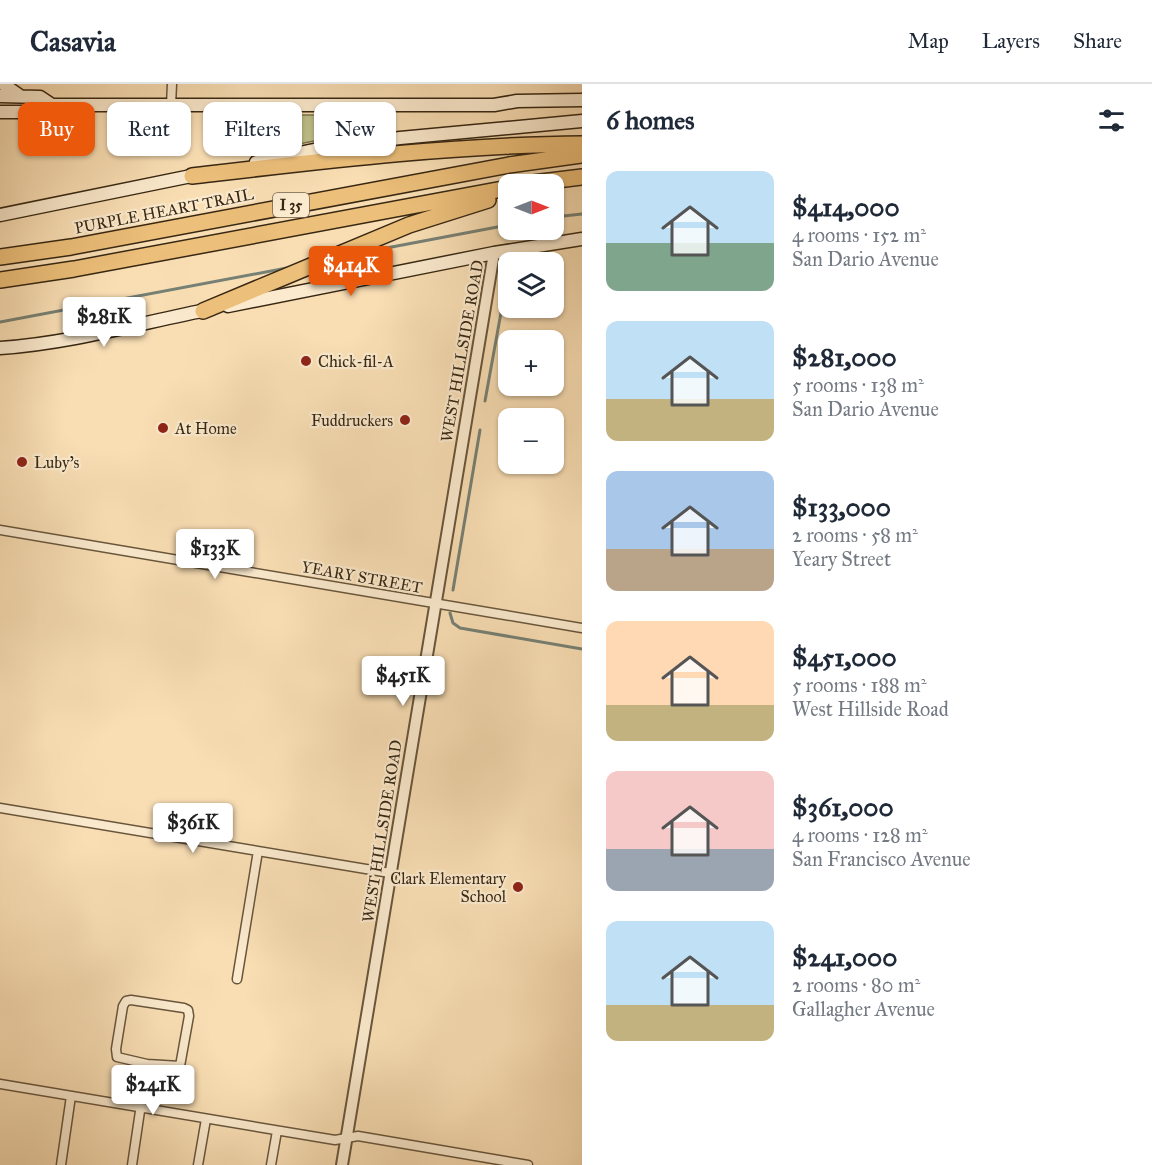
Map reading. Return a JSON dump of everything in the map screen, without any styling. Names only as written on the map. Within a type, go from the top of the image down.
[{"type":"highway","points":[[192,176],[380,154],[537,144],[582,144]]},
{"type":"highway","name":"PURPLE HEART TRAIL","points":[[0,257],[71,247],[509,165],[582,155]]},
{"type":"highway","points":[[564,179],[582,177]]},
{"type":"highway","name":"I 35","points":[[0,280],[74,269],[498,190]]},
{"type":"highway","points":[[203,311],[409,225],[498,196]]},
{"type":"main road","points":[[3,84],[25,96]]},
{"type":"main road","points":[[0,96],[40,97],[48,102]]},
{"type":"main road","points":[[4,112],[14,102],[25,96]]},
{"type":"main road","points":[[396,105],[495,105],[517,101],[582,100]]},
{"type":"main road","points":[[191,105],[314,105]]},
{"type":"main road","points":[[396,138],[582,121]]},
{"type":"main road","points":[[0,217],[314,150]]},
{"type":"main road","points":[[0,348],[83,338],[203,311],[494,253],[582,239]]},
{"type":"street","points":[[171,102],[172,84]]},
{"type":"street","name":"WEST HILLSIDE ROAD","points":[[342,1165],[494,253]]},
{"type":"street","name":"YEARY STREET","points":[[0,530],[582,628]]},
{"type":"street","points":[[0,808],[390,873]]},
{"type":"street","points":[[237,980],[258,851]]},
{"type":"street","points":[[126,1001],[186,1009],[189,1016],[180,1066],[147,1064],[117,1056],[116,1049],[126,1001]]},
{"type":"street","points":[[132,1165],[147,1064]]},
{"type":"street","points":[[0,1084],[335,1140],[358,1136],[528,1165]]},
{"type":"street","points":[[61,1165],[71,1096]]},
{"type":"street","points":[[198,1165],[206,1119]]},
{"type":"street","points":[[271,1165],[277,1131]]},
{"type":"green space","points":[[302,115],[314,115],[314,141],[302,143]]},
{"type":"waterway","points":[[564,216],[582,214]]},
{"type":"waterway","points":[[360,253],[498,227]]},
{"type":"waterway","points":[[0,322],[292,267]]},
{"type":"waterway","points":[[485,401],[500,318]]},
{"type":"waterway","points":[[453,590],[480,430]]},
{"type":"waterway","points":[[450,613],[453,623],[460,628],[582,649]]},
{"type":"place","name":"Chick-fil-A","points":[[306,361]]},
{"type":"place","name":"Fuddruckers","points":[[405,420]]},
{"type":"place","name":"At Home","points":[[163,428]]},
{"type":"place","name":"Luby's","points":[[22,462]]},
{"type":"place","name":"Clark Elementary School","points":[[518,887]]}]
